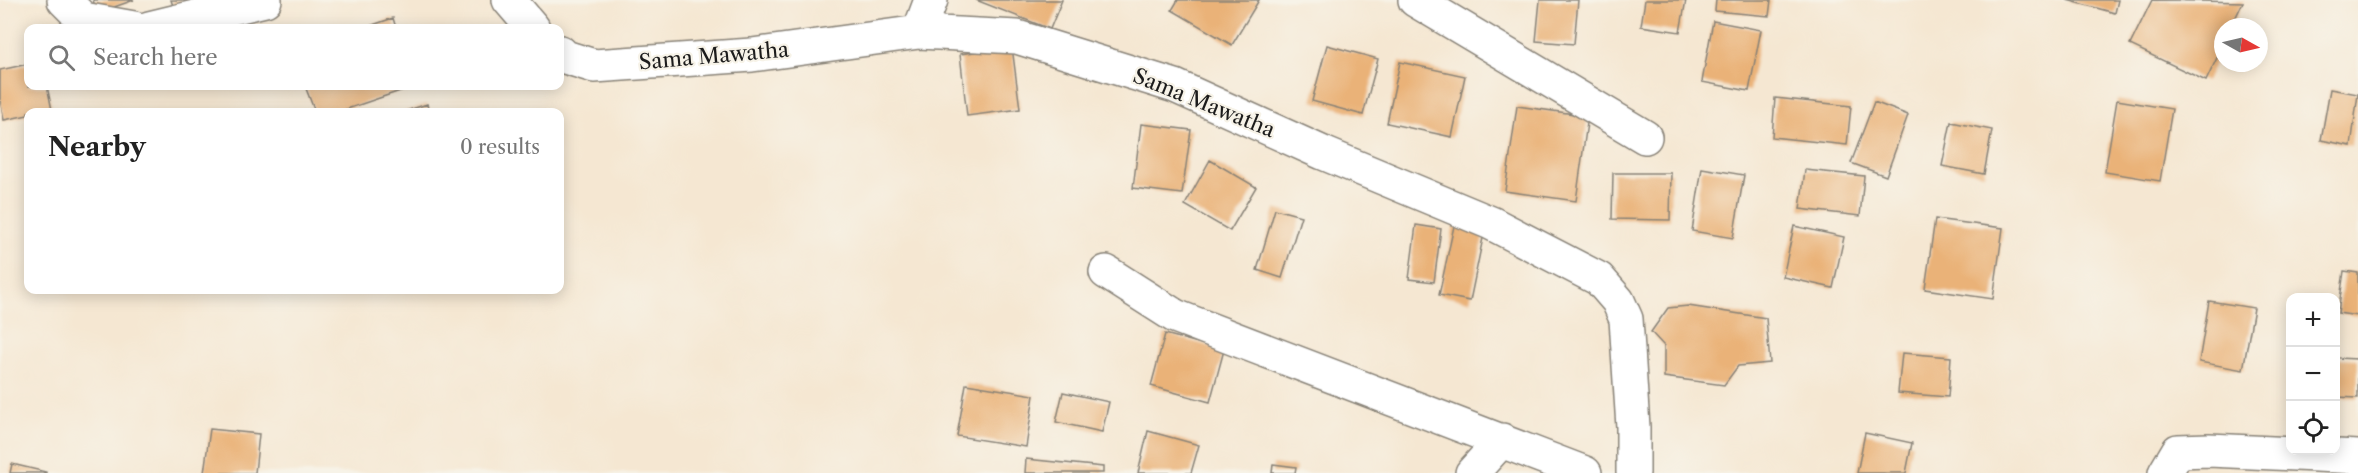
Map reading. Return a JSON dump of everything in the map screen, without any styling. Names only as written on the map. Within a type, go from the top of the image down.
[{"type":"street","points":[[64,0],[83,19],[111,24]]},
{"type":"street","points":[[166,24],[265,0]]},
{"type":"street","points":[[509,0],[530,24]]},
{"type":"street","points":[[919,32],[931,0]]},
{"type":"street","points":[[1415,0],[1645,137]]},
{"type":"street","name":"Sama Mawatha","points":[[564,56],[594,66],[752,55],[919,32],[1017,37],[1175,86],[1323,153],[1491,223],[1599,279],[1618,301],[1626,319],[1633,427],[1633,473]]},
{"type":"street","points":[[1106,272],[1175,316],[1585,473]]},
{"type":"street","points":[[1472,473],[1502,440]]},
{"type":"street","points":[[2165,473],[2178,451],[2209,450],[2358,457]]},
{"type":"building","points":[[93,0],[134,0],[97,13]]},
{"type":"building","points":[[171,0],[201,0],[174,9]]},
{"type":"building","points":[[976,0],[1062,0],[1050,29]]},
{"type":"building","points":[[1178,0],[1259,0],[1232,45],[1172,10]]},
{"type":"building","points":[[1540,0],[1578,0],[1574,44],[1536,41]]},
{"type":"building","points":[[1645,0],[1686,0],[1680,32],[1641,26]]},
{"type":"building","points":[[1716,0],[1771,0],[1769,16],[1715,11]]},
{"type":"building","points":[[2067,0],[2118,0],[2115,13]]},
{"type":"building","points":[[2152,0],[2243,2],[2235,18],[2214,18],[2214,64],[2206,81],[2130,45]]},
{"type":"building","points":[[393,18],[395,24],[376,24]]},
{"type":"building","points":[[1713,21],[1761,30],[1749,91],[1702,82]]},
{"type":"building","points":[[1327,45],[1378,59],[1363,115],[1312,101]]},
{"type":"building","points":[[1012,47],[1020,109],[967,116],[960,54]]},
{"type":"building","points":[[1400,62],[1465,76],[1452,137],[1387,123]]},
{"type":"building","points":[[24,65],[24,90],[48,90],[52,108],[24,108],[24,116],[4,120],[0,100],[0,70]]},
{"type":"building","points":[[2330,89],[2358,94],[2351,146],[2321,140]]},
{"type":"building","points":[[307,90],[403,90],[350,108],[313,108]]},
{"type":"building","points":[[1775,98],[1851,106],[1847,145],[1772,137]]},
{"type":"building","points":[[2117,100],[2172,109],[2160,181],[2105,172]]},
{"type":"building","points":[[1874,102],[1908,115],[1886,176],[1851,163]]},
{"type":"building","points":[[427,104],[428,108],[415,108]]},
{"type":"building","points":[[1517,106],[1588,116],[1576,201],[1505,191]]},
{"type":"building","points":[[1951,122],[1992,130],[1984,174],[1942,166]]},
{"type":"building","points":[[1141,124],[1191,130],[1182,194],[1133,188]]},
{"type":"building","points":[[1210,160],[1256,187],[1230,231],[1185,205]]},
{"type":"building","points":[[1702,168],[1744,175],[1733,238],[1692,231]]},
{"type":"building","points":[[1805,170],[1864,176],[1860,216],[1800,209]]},
{"type":"building","points":[[1613,173],[1671,173],[1670,220],[1612,219]]},
{"type":"building","points":[[1275,209],[1301,216],[1282,278],[1257,270]]},
{"type":"building","points":[[1935,219],[2003,228],[1993,299],[1925,289]]},
{"type":"building","points":[[1416,225],[1441,229],[1434,282],[1409,279]]},
{"type":"building","points":[[1454,226],[1484,233],[1470,301],[1439,295]]},
{"type":"building","points":[[1794,226],[1844,237],[1833,288],[1783,277]]},
{"type":"building","points":[[2344,271],[2358,273],[2358,316],[2340,313]]},
{"type":"building","points":[[2209,301],[2254,308],[2243,370],[2199,362]]},
{"type":"building","points":[[1688,306],[1766,318],[1770,363],[1738,366],[1724,385],[1664,377],[1664,346],[1651,332],[1668,308]]},
{"type":"building","points":[[1165,334],[1224,350],[1210,402],[1151,386]]},
{"type":"building","points":[[1902,353],[1951,357],[1948,397],[1898,393]]},
{"type":"building","points":[[2340,358],[2358,359],[2358,398],[2340,397]]},
{"type":"building","points":[[966,384],[1034,395],[1026,447],[957,436]]},
{"type":"building","points":[[1063,392],[1109,402],[1102,432],[1056,422]]},
{"type":"building","points":[[210,429],[259,434],[255,473],[204,473]]},
{"type":"building","points":[[1148,431],[1199,445],[1191,473],[1138,473]]},
{"type":"building","points":[[1865,433],[1912,443],[1906,473],[1857,473]]},
{"type":"building","points":[[1026,459],[1103,467],[1103,473],[1025,473]]},
{"type":"building","points":[[12,464],[46,472],[46,473],[10,473]]},
{"type":"building","points":[[1273,464],[1296,467],[1295,473],[1272,473]]}]
